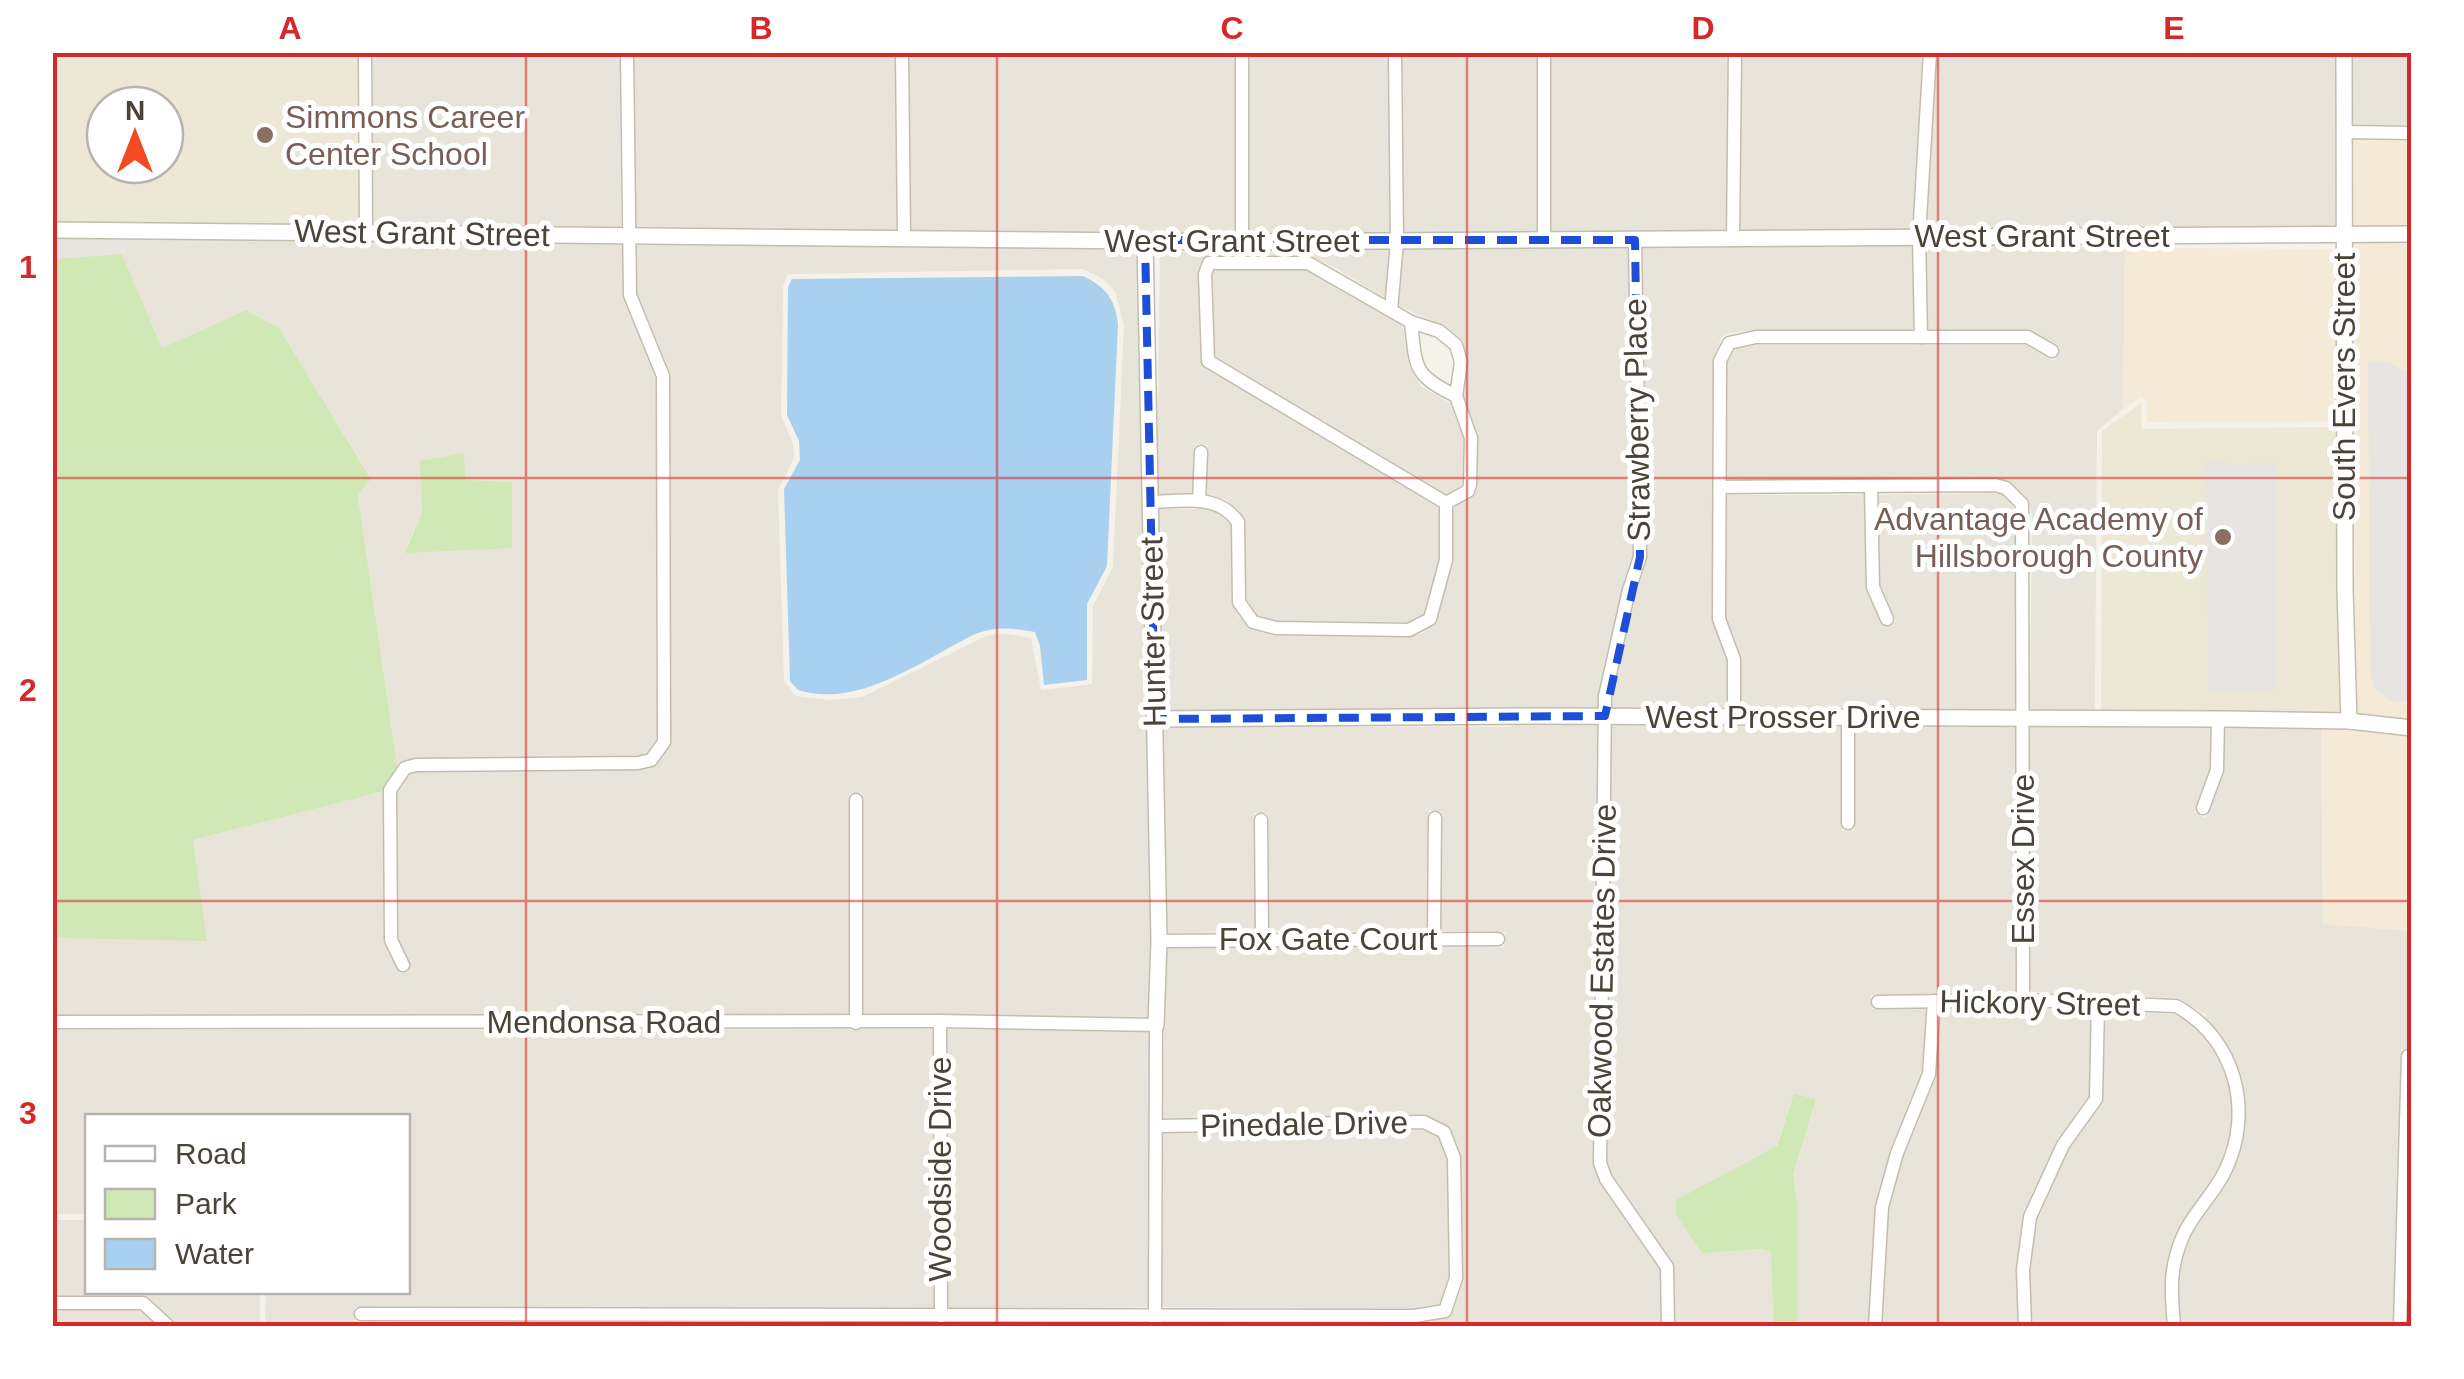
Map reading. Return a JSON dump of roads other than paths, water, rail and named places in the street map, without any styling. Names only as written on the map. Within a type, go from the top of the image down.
[{"type":"street","points":[[365,52],[366,232]]},
{"type":"street","points":[[404,965],[391,940],[390,790],[405,768],[638,763],[651,760],[664,742],[663,376],[630,295],[627,52]]},
{"type":"street","points":[[902,52],[904,239]]},
{"type":"street","points":[[1242,52],[1242,242]]},
{"type":"street","points":[[1391,310],[1397,242],[1396,52]]},
{"type":"street","points":[[1544,52],[1544,240]]},
{"type":"street","points":[[1733,239],[1735,52]]},
{"type":"street","points":[[1921,337],[1920,237],[1930,52]]},
{"type":"street","name":"South Evers Street","points":[[2344,52],[2345,589],[2349,721]]},
{"type":"street","points":[[2344,132],[2412,133]]},
{"type":"street","name":"West Grant Street","points":[[52,230],[1242,242],[2412,234]]},
{"type":"street","name":"Hunter Street","points":[[1145,240],[1159,941],[1156,1025]]},
{"type":"street","name":"Strawberry Place","points":[[1604,716],[1608,676],[1640,557],[1635,240]]},
{"type":"street","points":[[1301,261],[1331,274],[1411,322],[1439,331],[1456,346],[1461,362],[1456,396],[1471,438],[1470,484],[1468,491],[1446,503],[1206,358],[1204,274],[1213,262],[1301,261]]},
{"type":"street","points":[[1411,322],[1415,361],[1426,382],[1456,396]]},
{"type":"street","points":[[1734,717],[1734,660],[1720,618],[1720,362],[1729,343],[1756,337],[2028,337],[2052,351]]},
{"type":"street","points":[[1199,501],[1201,452]]},
{"type":"street","name":"Essex Drive","points":[[1871,487],[1994,486],[2006,488],[2022,504],[2023,1000]]},
{"type":"street","points":[[1720,488],[1871,487],[1873,587],[1887,618]]},
{"type":"street","points":[[1150,502],[1199,501],[1222,505],[1238,522],[1239,602],[1253,622],[1276,628],[1390,630],[1419,627],[1436,608],[1446,560],[1446,503]]},
{"type":"street","name":"Oakwood Estates Drive","points":[[1604,716],[1600,1162],[1606,1179],[1666,1267],[1668,1326]]},
{"type":"street","points":[[1848,718],[1848,823]]},
{"type":"street","name":"West Prosser Drive","points":[[1155,719],[2024,718],[2349,721],[2412,728]]},
{"type":"street","points":[[2203,808],[2216,770],[2218,720]]},
{"type":"street","points":[[856,800],[856,1022]]},
{"type":"street","points":[[1434,938],[1435,818]]},
{"type":"street","points":[[1261,820],[1262,939]]},
{"type":"street","name":"Fox Gate Court","points":[[1159,941],[1498,940]]},
{"type":"street","name":"Hickory Street","points":[[1878,1002],[2023,1000],[2176,1006],[2198,1018],[2217,1038],[2238,1088],[2238,1140],[2224,1175],[2184,1234],[2170,1280],[2174,1326]]},
{"type":"street","points":[[1874,1326],[1882,1206],[1896,1153],[1929,1074],[1934,1001]]},
{"type":"street","points":[[2026,1326],[2023,1270],[2030,1217],[2063,1146],[2096,1099],[2098,1002]]},
{"type":"street","name":"Mendonsa Road","points":[[52,1022],[1156,1025]]},
{"type":"street","name":"Woodside Drive","points":[[940,1022],[941,1316]]},
{"type":"street","points":[[1155,1321],[1156,1025]]},
{"type":"street","points":[[2400,1326],[2408,1056]]},
{"type":"street","name":"Pinedale Drive","points":[[362,1314],[941,1316],[1155,1321],[1414,1316],[1445,1311],[1456,1278],[1454,1158],[1444,1132],[1424,1122],[1156,1126]]},
{"type":"street","points":[[52,1304],[143,1303],[168,1326]]},
{"type":"water","points":[[1083,276],[1108,295],[1118,324],[1107,566],[1087,604],[1087,680],[1044,685],[1035,632],[1004,629],[973,635],[866,688],[821,694],[798,690],[790,681],[784,489],[800,460],[799,441],[787,415],[788,287],[792,279]]},
{"type":"place","name":"Simmons Career Center School","points":[[265,135]]},
{"type":"place","name":"Advantage Academy of Hillsborough County","points":[[2223,537]]}]
